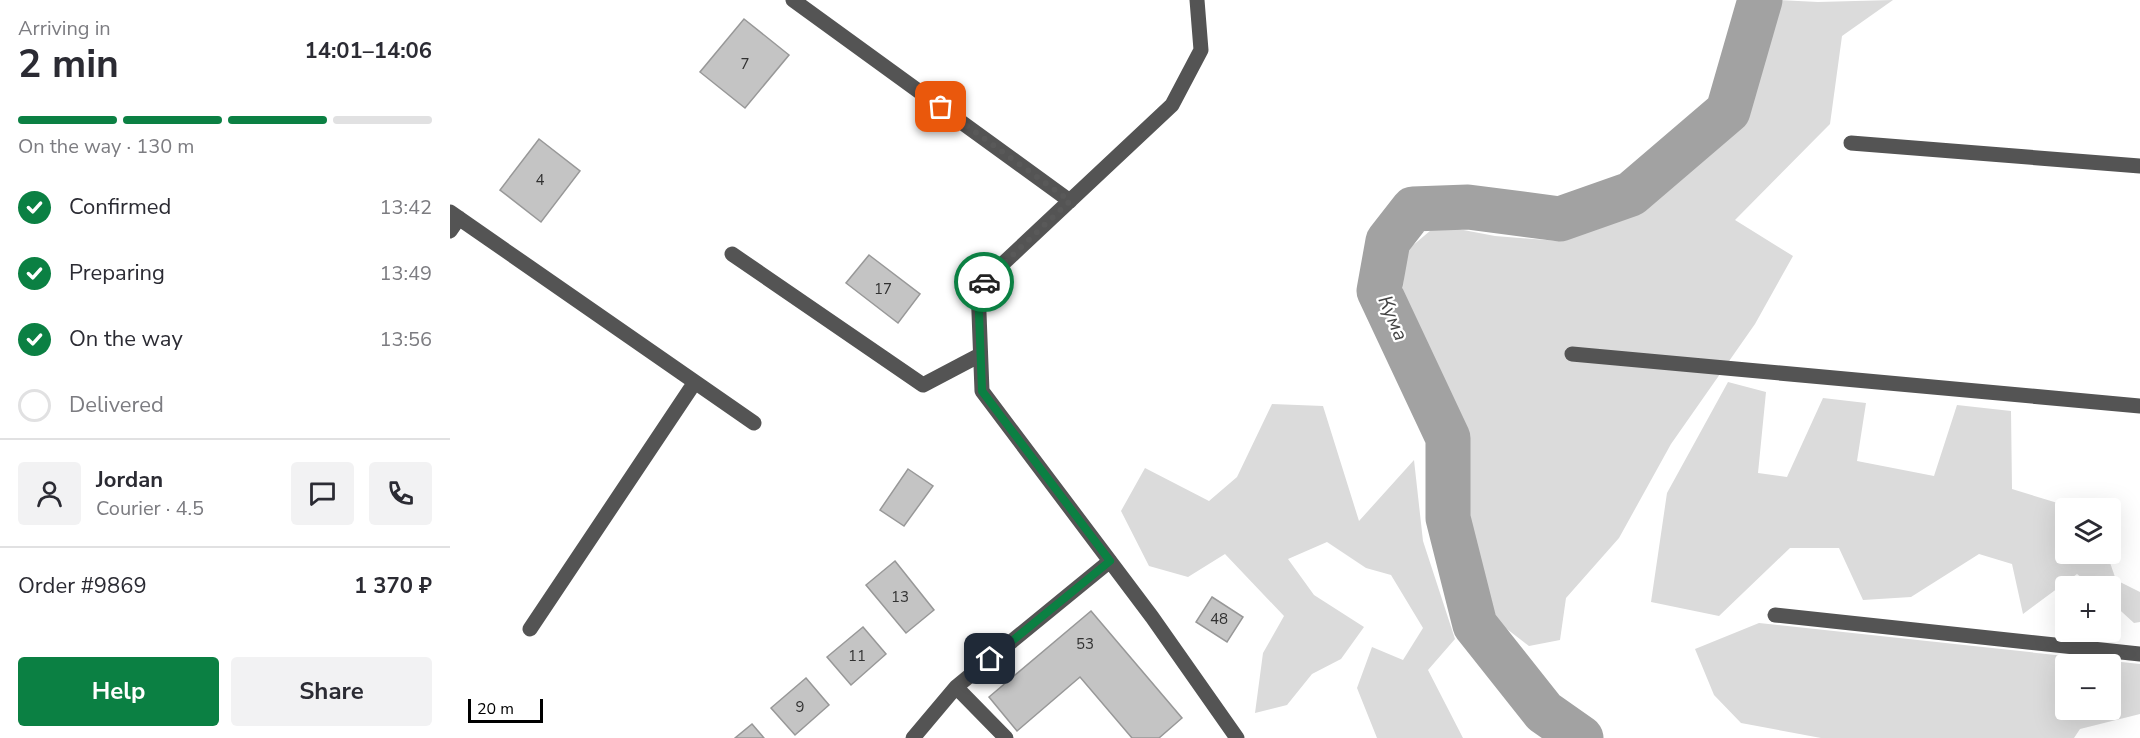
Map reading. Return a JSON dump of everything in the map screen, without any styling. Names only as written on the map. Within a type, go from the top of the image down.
[{"type":"street","points":[[793,0],[1070,201]]},
{"type":"street","points":[[1197,0],[1201,50],[1172,105],[978,287],[980,355],[982,391],[1110,561],[1237,738]]},
{"type":"street","points":[[1851,143],[2140,166]]},
{"type":"street","points":[[450,231],[454,215],[754,423]]},
{"type":"street","points":[[732,254],[923,385],[980,355]]},
{"type":"street","points":[[1572,354],[2140,406]]},
{"type":"street","points":[[530,629],[695,382]]},
{"type":"street","points":[[913,738],[956,687],[1110,561]]},
{"type":"street","points":[[1775,615],[2140,654]]},
{"type":"street","points":[[956,687],[1006,738]]},
{"type":"shaded area","points":[[1777,0],[1818,2],[1893,0],[1842,36],[1830,124],[1735,220],[1793,256],[1755,324],[1671,444],[1619,538],[1566,598],[1560,640],[1529,646],[1490,616],[1464,503],[1468,442],[1402,305],[1405,252],[1437,225],[1495,236],[1559,241],[1632,214],[1741,118]]},
{"type":"shaded area","points":[[1728,382],[1766,392],[1758,473],[1787,477],[1823,398],[1866,403],[1857,461],[1934,476],[1957,405],[2011,411],[2012,489],[2055,502],[2055,564],[2110,564],[2115,576],[2080,576],[2077,574],[2055,576],[2055,590],[2023,614],[2012,564],[1979,554],[1911,597],[1863,600],[1839,548],[1790,548],[1719,616],[1651,602],[1667,493]]},
{"type":"shaded area","points":[[1272,404],[1323,406],[1359,521],[1414,460],[1423,541],[1455,639],[1428,670],[1463,738],[1377,738],[1357,688],[1372,647],[1403,660],[1423,628],[1391,575],[1366,568],[1327,542],[1288,559],[1314,595],[1364,627],[1341,659],[1312,674],[1287,705],[1255,713],[1263,653],[1284,616],[1225,554],[1188,577],[1149,566],[1121,511],[1145,468],[1209,501],[1237,477]]},
{"type":"shaded area","points":[[2121,582],[2140,592],[2140,622],[2134,623],[2121,611]]},
{"type":"shaded area","points":[[1759,623],[2055,655],[2055,720],[2116,720],[2080,729],[2074,738],[1821,738],[1741,723],[1714,695],[1695,649]]},
{"type":"shaded area","points":[[2121,662],[2140,664],[2140,714],[2121,719]]},
{"type":"building","points":[[744,19],[789,55],[745,108],[700,72]]},
{"type":"building","points":[[539,139],[580,171],[541,222],[500,190]]},
{"type":"building","points":[[869,255],[920,294],[898,323],[846,283]]},
{"type":"building","points":[[908,469],[933,486],[904,526],[880,510]]},
{"type":"building","points":[[895,561],[934,610],[906,633],[866,585]]},
{"type":"building","points":[[1212,597],[1243,617],[1227,642],[1196,622]]},
{"type":"building","points":[[1091,611],[1182,718],[1159,738],[1132,738],[1080,677],[1017,731],[989,697]]},
{"type":"building","points":[[863,627],[886,654],[851,685],[827,657]]},
{"type":"building","points":[[806,678],[829,705],[795,735],[771,708]]},
{"type":"building","points":[[752,724],[764,738],[735,738]]},
{"type":"waterway","name":"Кума","points":[[1581,738],[1544,712],[1475,625],[1448,518],[1448,438],[1379,291],[1388,241],[1413,209],[1468,207],[1560,219],[1631,194],[1728,111],[1760,0]]},
{"type":"way so far","points":[[941,107],[1070,201],[984,282]]},
{"type":"route","points":[[984,282],[978,287],[982,391],[1110,561],[990,659]]}]
